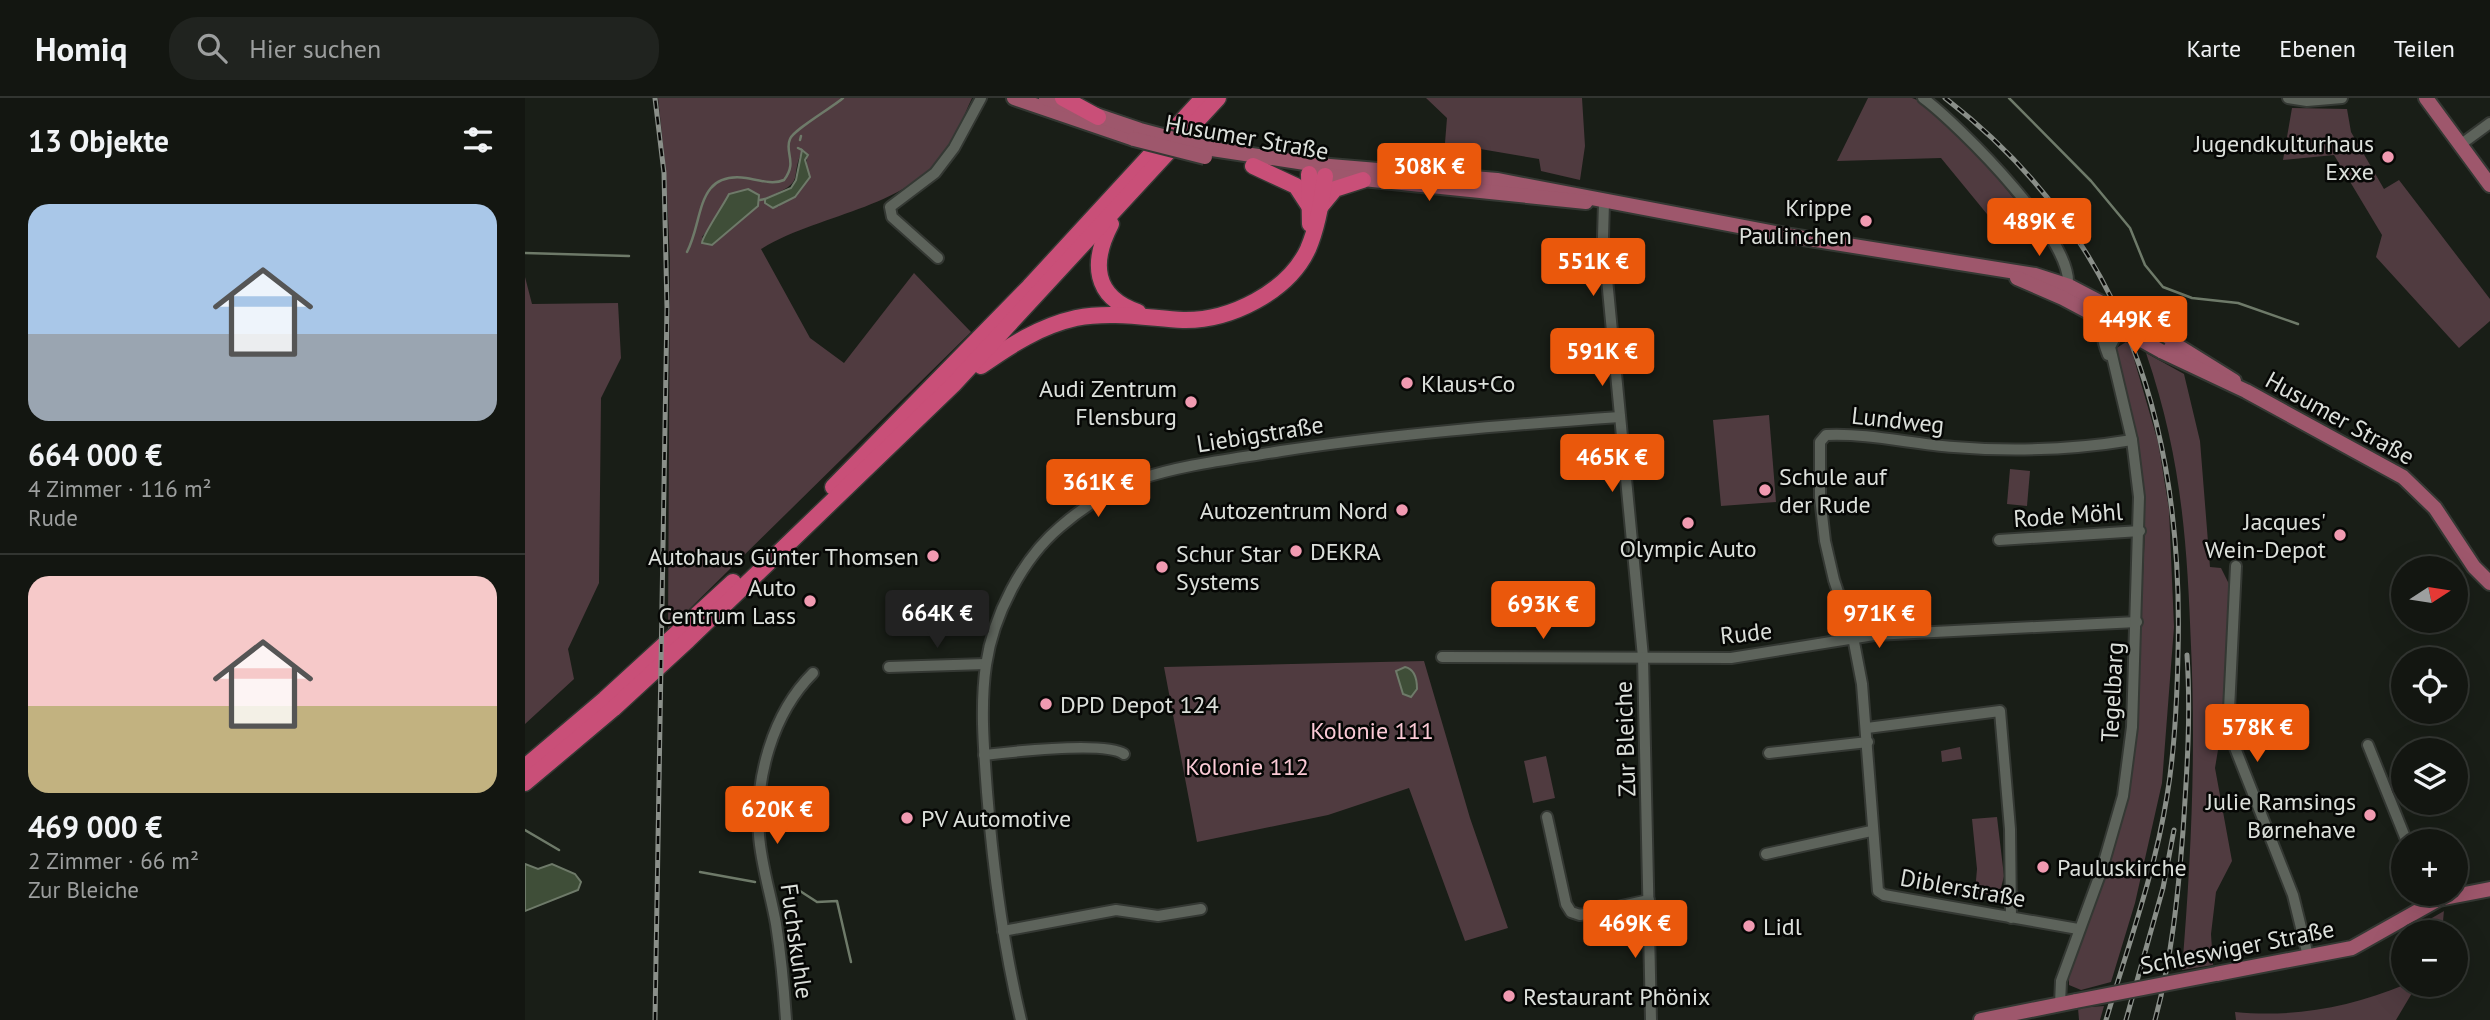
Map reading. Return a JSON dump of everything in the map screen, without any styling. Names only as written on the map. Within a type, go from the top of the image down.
[{"type":"highway","points":[[1063,98],[1098,117]]},
{"type":"highway","points":[[528,764],[680,633],[832,489],[1030,287],[1203,98]]},
{"type":"highway","points":[[525,783],[642,683],[953,385],[1120,208],[1218,98]]},
{"type":"highway","points":[[1254,166],[1296,186],[1315,207]]},
{"type":"highway","points":[[953,385],[1018,341],[1048,326],[1104,314],[1185,320],[1212,317],[1256,301],[1283,281],[1307,251],[1318,172]]},
{"type":"highway","points":[[1315,207],[1335,189],[1363,180]]},
{"type":"highway","points":[[1120,208],[1104,237],[1098,263],[1099,279],[1118,304],[1165,318]]},
{"type":"main road","name":"Husumer Straße","points":[[1014,98],[1254,166],[1318,172],[1471,176],[1567,192],[1604,202],[2035,275],[2108,315],[2160,335],[2224,372],[2246,391]]},
{"type":"main road","name":"Husumer Straße","points":[[1046,98],[1137,134]]},
{"type":"main road","points":[[2426,98],[2490,185]]},
{"type":"main road","name":"Husumer Straße","points":[[1209,153],[1363,180],[1494,191],[1567,202],[1604,202]]},
{"type":"main road","name":"Husumer Straße","points":[[2108,315],[2125,331],[2161,351],[2246,391],[2403,477],[2435,509],[2474,567],[2490,583]]},
{"type":"main road","points":[[2474,567],[2490,593]]},
{"type":"main road","name":"Schleswiger Straße","points":[[2468,892],[2490,889]]},
{"type":"main road","name":"Schleswiger Straße","points":[[1982,1020],[2012,1017],[2060,1004],[2352,948],[2424,906]]},
{"type":"street","points":[[938,258],[892,217],[890,207],[935,173],[954,148],[981,98]]},
{"type":"street","points":[[1923,98],[1973,141],[2033,213],[2061,256],[2066,292]]},
{"type":"street","points":[[2288,98],[2307,101],[2342,98]]},
{"type":"street","points":[[2460,145],[2490,123]]},
{"type":"street","name":"Zur Bleiche","points":[[1604,202],[1603,237],[1643,657],[1651,1020]]},
{"type":"street","name":"Tegelbarg","points":[[2108,315],[2102,333],[2115,374]]},
{"type":"street","name":"Tegelbarg","points":[[2060,1004],[2061,981],[2111,840],[2126,782],[2133,727],[2140,531],[2131,440],[2110,347],[2116,335],[2125,331]]},
{"type":"street","name":"Liebigstraße","points":[[1021,1020],[1003,931],[984,755],[986,664],[1004,608],[1037,552],[1059,528],[1083,510],[1141,479],[1226,460],[1334,443],[1472,428],[1620,417]]},
{"type":"street","name":"Lundweg","points":[[1853,636],[1834,580],[1825,541],[1820,497],[1821,438],[1854,433],[1953,447],[2048,452],[2131,440]]},
{"type":"street","name":"Rode Möhl","points":[[1999,540],[2140,531]]},
{"type":"street","points":[[2236,566],[2228,730],[2293,895],[2308,956]]},
{"type":"street","name":"Rude","points":[[1443,657],[1754,656],[1853,636],[2137,622]]},
{"type":"street","name":"Diblerstraße","points":[[1853,636],[1867,728],[1871,831],[1878,891],[1884,895],[2078,929]]},
{"type":"street","points":[[889,667],[986,664]]},
{"type":"street","name":"Fuchskuhle","points":[[786,1020],[776,925],[759,835],[759,810],[764,768],[772,740],[793,697],[813,673]]},
{"type":"street","points":[[1867,728],[2000,711],[2012,886],[2011,918]]},
{"type":"street","points":[[1769,753],[1868,742]]},
{"type":"street","points":[[2368,745],[2402,829]]},
{"type":"street","points":[[984,755],[1075,749],[1117,749],[1124,754]]},
{"type":"street","points":[[1547,817],[1566,904],[1571,912],[1580,915],[1649,900]]},
{"type":"street","points":[[1766,854],[1871,831]]},
{"type":"street","points":[[1003,931],[1116,910],[1158,916],[1201,909]]},
{"type":"green space","points":[[658,98],[972,98],[952,143],[934,165],[913,182],[890,196],[786,236],[761,249],[810,338],[844,363],[914,273],[971,332],[668,630],[670,260],[666,172]],"holes":[[[802,151],[807,155],[806,169],[810,174],[778,207],[768,197],[788,187],[795,179]],[[729,194],[758,206],[712,245],[702,237],[720,215]]]},
{"type":"green space","points":[[1426,98],[1582,98],[1585,146],[1580,180],[1541,171],[1539,159],[1445,143],[1447,118]]},
{"type":"green space","points":[[1868,98],[1912,98],[1940,117],[1975,152],[2030,220],[1996,225],[1941,158],[1837,161]]},
{"type":"green space","points":[[2292,108],[2347,109],[2351,132],[2384,189],[2399,180],[2490,299],[2490,321],[2459,348],[2376,257],[2382,235],[2334,155],[2283,160]]},
{"type":"green space","points":[[525,277],[532,304],[618,303],[621,358],[601,398],[599,583],[568,649],[574,679],[525,724]]},
{"type":"green space","points":[[2126,342],[2130,345],[2158,442],[2169,509],[2174,627],[2162,783],[2135,903],[2111,982],[2081,990],[2069,985],[2069,969],[2114,850],[2128,795],[2136,736],[2145,530],[2141,462],[2115,349]]},
{"type":"green space","points":[[2146,353],[2184,374],[2200,441],[2210,567],[2221,568],[2232,590],[2221,732],[2215,768],[2232,861],[2216,892],[2211,934],[2213,965],[2182,970],[2193,768],[2187,569],[2175,462]]},
{"type":"green space","points":[[1769,415],[1776,502],[1721,506],[1713,420]]},
{"type":"green space","points":[[2010,469],[2030,471],[2027,506],[2007,504]]},
{"type":"green space","points":[[1424,661],[1470,818],[1508,928],[1465,941],[1409,788],[1328,815],[1197,842],[1164,667]]},
{"type":"green space","points":[[1960,747],[1962,759],[1942,762],[1941,751]]},
{"type":"green space","points":[[1546,756],[1555,798],[1533,803],[1524,761]]},
{"type":"green space","points":[[1997,817],[2004,876],[1999,896],[1975,892],[1977,869],[1972,819]]},
{"type":"green space","points":[[2444,911],[2443,920],[2428,920]]},
{"type":"green space","points":[[2391,990],[2391,997],[2410,997],[2396,1020],[2236,1020],[2235,1012],[2300,1012],[2343,1005]]},
{"type":"green space","points":[[2104,1006],[2100,1020],[2079,1020],[2078,1008]]},
{"type":"shaded area","points":[[802,150],[808,155],[805,160],[810,177],[795,197],[773,208],[765,203],[765,199],[791,188],[796,180]]},
{"type":"shaded area","points":[[748,189],[759,195],[758,206],[712,245],[702,243],[729,194]]},
{"type":"shaded area","points":[[1405,667],[1413,672],[1417,682],[1417,689],[1411,697],[1403,694],[1396,671]]},
{"type":"shaded area","points":[[525,864],[538,869],[552,864],[575,874],[581,882],[578,890],[525,911]]},
{"type":"waterway","points":[[687,252],[709,190],[718,182],[730,178],[770,182],[784,180],[790,168],[790,139],[805,124],[843,98]]},
{"type":"waterway","points":[[2009,98],[2091,181],[2130,228],[2145,265],[2163,287],[2192,298],[2238,303],[2298,324]]},
{"type":"waterway","points":[[800,140],[801,136]]},
{"type":"waterway","points":[[798,148],[802,150]]},
{"type":"waterway","points":[[760,200],[765,199]]},
{"type":"waterway","points":[[525,253],[629,256]]},
{"type":"waterway","points":[[525,830],[559,850]]},
{"type":"waterway","points":[[700,872],[755,882]]},
{"type":"waterway","points":[[788,888],[800,891],[817,902],[837,901],[851,962]]},
{"type":"railway","points":[[655,98],[664,173],[667,308],[655,1020]]},
{"type":"railway","points":[[1945,98],[2008,153],[2059,213],[2100,277],[2132,345],[2155,417],[2170,493],[2177,572],[2178,654],[2172,761],[2155,853],[2106,1020]]},
{"type":"railway","points":[[2155,1020],[2170,949],[2181,855],[2188,743],[2187,655]]},
{"type":"railway","points":[[2126,1020],[2163,888],[2174,830]]},
{"type":"place","name":"Jugendkulturhaus Exxe","points":[[2388,157]]},
{"type":"place","name":"Krippe Paulinchen","points":[[1866,221]]},
{"type":"place","name":"Klaus+Co","points":[[1407,383]]},
{"type":"place","name":"Audi Zentrum Flensburg","points":[[1191,402]]},
{"type":"place","name":"Schule auf der Rude","points":[[1765,490]]},
{"type":"place","name":"Autozentrum Nord","points":[[1402,510]]},
{"type":"place","name":"Olympic Auto","points":[[1688,523]]},
{"type":"place","name":"Jacques' Wein-Depot","points":[[2340,535]]},
{"type":"place","name":"DEKRA","points":[[1296,551]]},
{"type":"place","name":"Autohaus Günter Thomsen","points":[[933,556]]},
{"type":"place","name":"Schur Star Systems","points":[[1162,567]]},
{"type":"place","name":"Auto Centrum Lass","points":[[810,601]]},
{"type":"place","name":"DPD Depot 124","points":[[1046,704]]},
{"type":"place","name":"Julie Ramsings Børnehave","points":[[2370,815]]},
{"type":"place","name":"PV Automotive","points":[[907,818]]},
{"type":"place","name":"Pauluskirche","points":[[2043,867]]},
{"type":"place","name":"Lidl","points":[[1749,926]]},
{"type":"place","name":"Restaurant Phönix","points":[[1509,996]]},
{"type":"park label","name":"Kolonie 111","points":[[1372,730]]},
{"type":"park label","name":"Kolonie 112","points":[[1247,766]]}]
